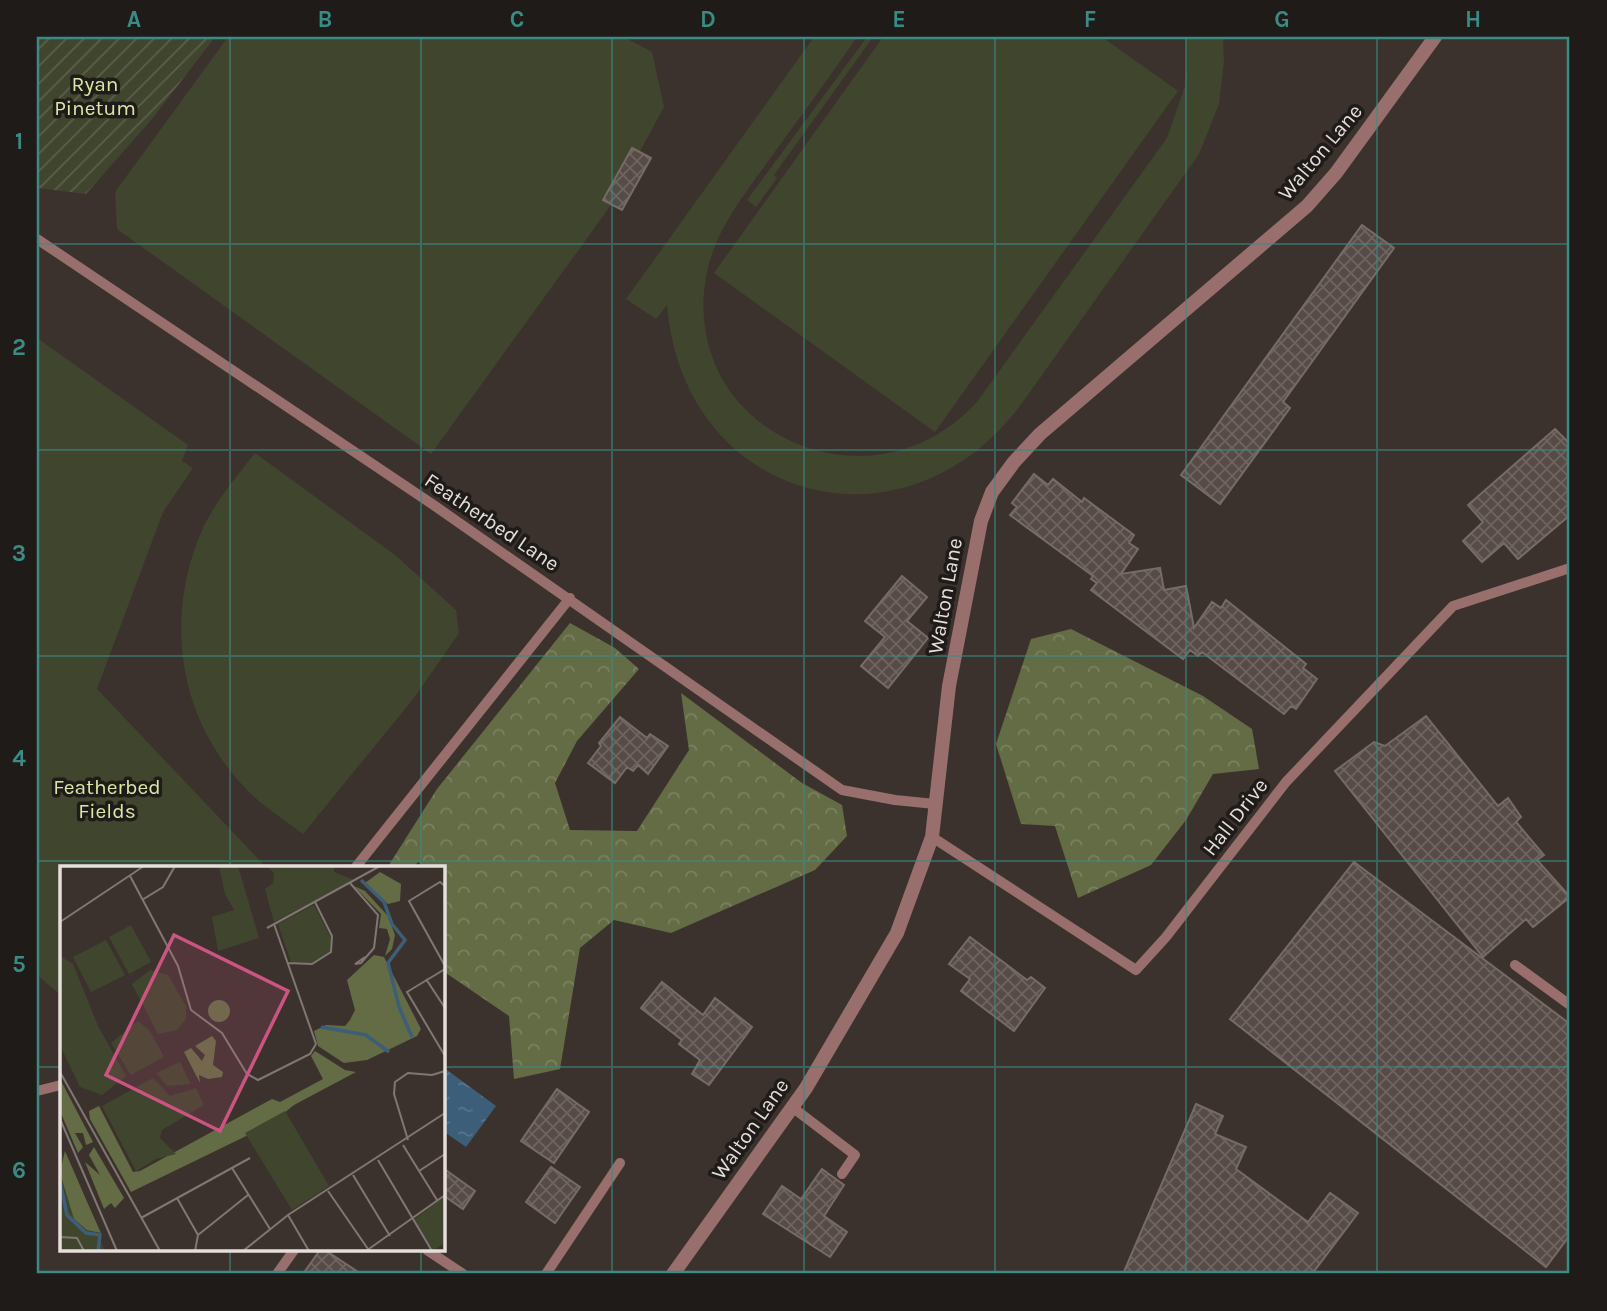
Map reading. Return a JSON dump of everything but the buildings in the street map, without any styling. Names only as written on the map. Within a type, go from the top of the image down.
[{"type":"street","name":"Walton Lane","points":[[673,1274],[793,1107],[897,933],[932,837],[950,686],[965,612],[970,567],[981,521],[992,492],[1014,462],[1040,434],[1307,206],[1336,173],[1435,37]]},
{"type":"lane","name":"Featherbed Lane","points":[[37,239],[570,598],[842,790],[936,804]]},
{"type":"lane","name":"Hall Drive","points":[[932,837],[1136,970],[1166,937],[1286,782],[1453,606],[1570,568]]},
{"type":"lane","points":[[357,866],[570,598]]},
{"type":"lane","points":[[1516,965],[1570,1005]]},
{"type":"lane","points":[[37,1091],[60,1085]]},
{"type":"lane","points":[[793,1107],[855,1155],[842,1174]]},
{"type":"lane","points":[[546,1274],[620,1163]]},
{"type":"lane","points":[[277,1274],[293,1252]]},
{"type":"lane","points":[[430,1252],[463,1274]]},
{"type":"green space","name":"Ryan Pinetum","points":[[37,37],[215,37],[152,119],[86,194],[37,188]]},
{"type":"green space","points":[[228,37],[624,37],[652,52],[664,107],[611,205],[431,454],[117,229],[115,192]]},
{"type":"green space","points":[[814,37],[857,37],[725,224],[711,255],[707,272],[705,328],[720,376],[750,414],[790,440],[836,454],[885,454],[933,437],[977,402],[1167,138],[1185,86],[1186,37],[1223,37],[1224,62],[1219,104],[1199,154],[1020,406],[972,454],[917,484],[861,494],[805,488],[755,464],[712,425],[682,372],[667,305],[656,319],[626,299]]},
{"type":"green space","points":[[867,37],[873,37],[774,175],[777,178],[756,207],[747,200]]},
{"type":"green space","points":[[883,37],[1102,37],[1178,91],[935,432],[714,273]]},
{"type":"green space","name":"Featherbed Fields","points":[[37,338],[188,445],[182,461],[193,468],[163,512],[97,689],[265,866],[60,866],[60,994],[37,975]]},
{"type":"green space","points":[[255,453],[395,555],[456,610],[459,633],[414,698],[303,834],[254,797],[224,763],[206,733],[192,700],[184,667],[181,632],[183,597],[191,562],[208,518]]},
{"type":"green space","points":[[570,623],[615,648],[639,669],[577,741],[555,783],[570,830],[637,831],[689,750],[681,693],[802,783],[842,805],[847,836],[815,870],[671,933],[614,920],[580,948],[560,1069],[514,1079],[509,1016],[444,972],[444,866],[423,866],[418,862],[415,866],[388,866],[437,789]]},
{"type":"green space","points":[[1071,629],[1203,696],[1252,729],[1259,769],[1213,774],[1186,820],[1151,865],[1078,898],[1055,826],[1021,824],[996,744],[1031,639]]},
{"type":"water","points":[[444,1068],[496,1106],[466,1147],[444,1132]]}]
